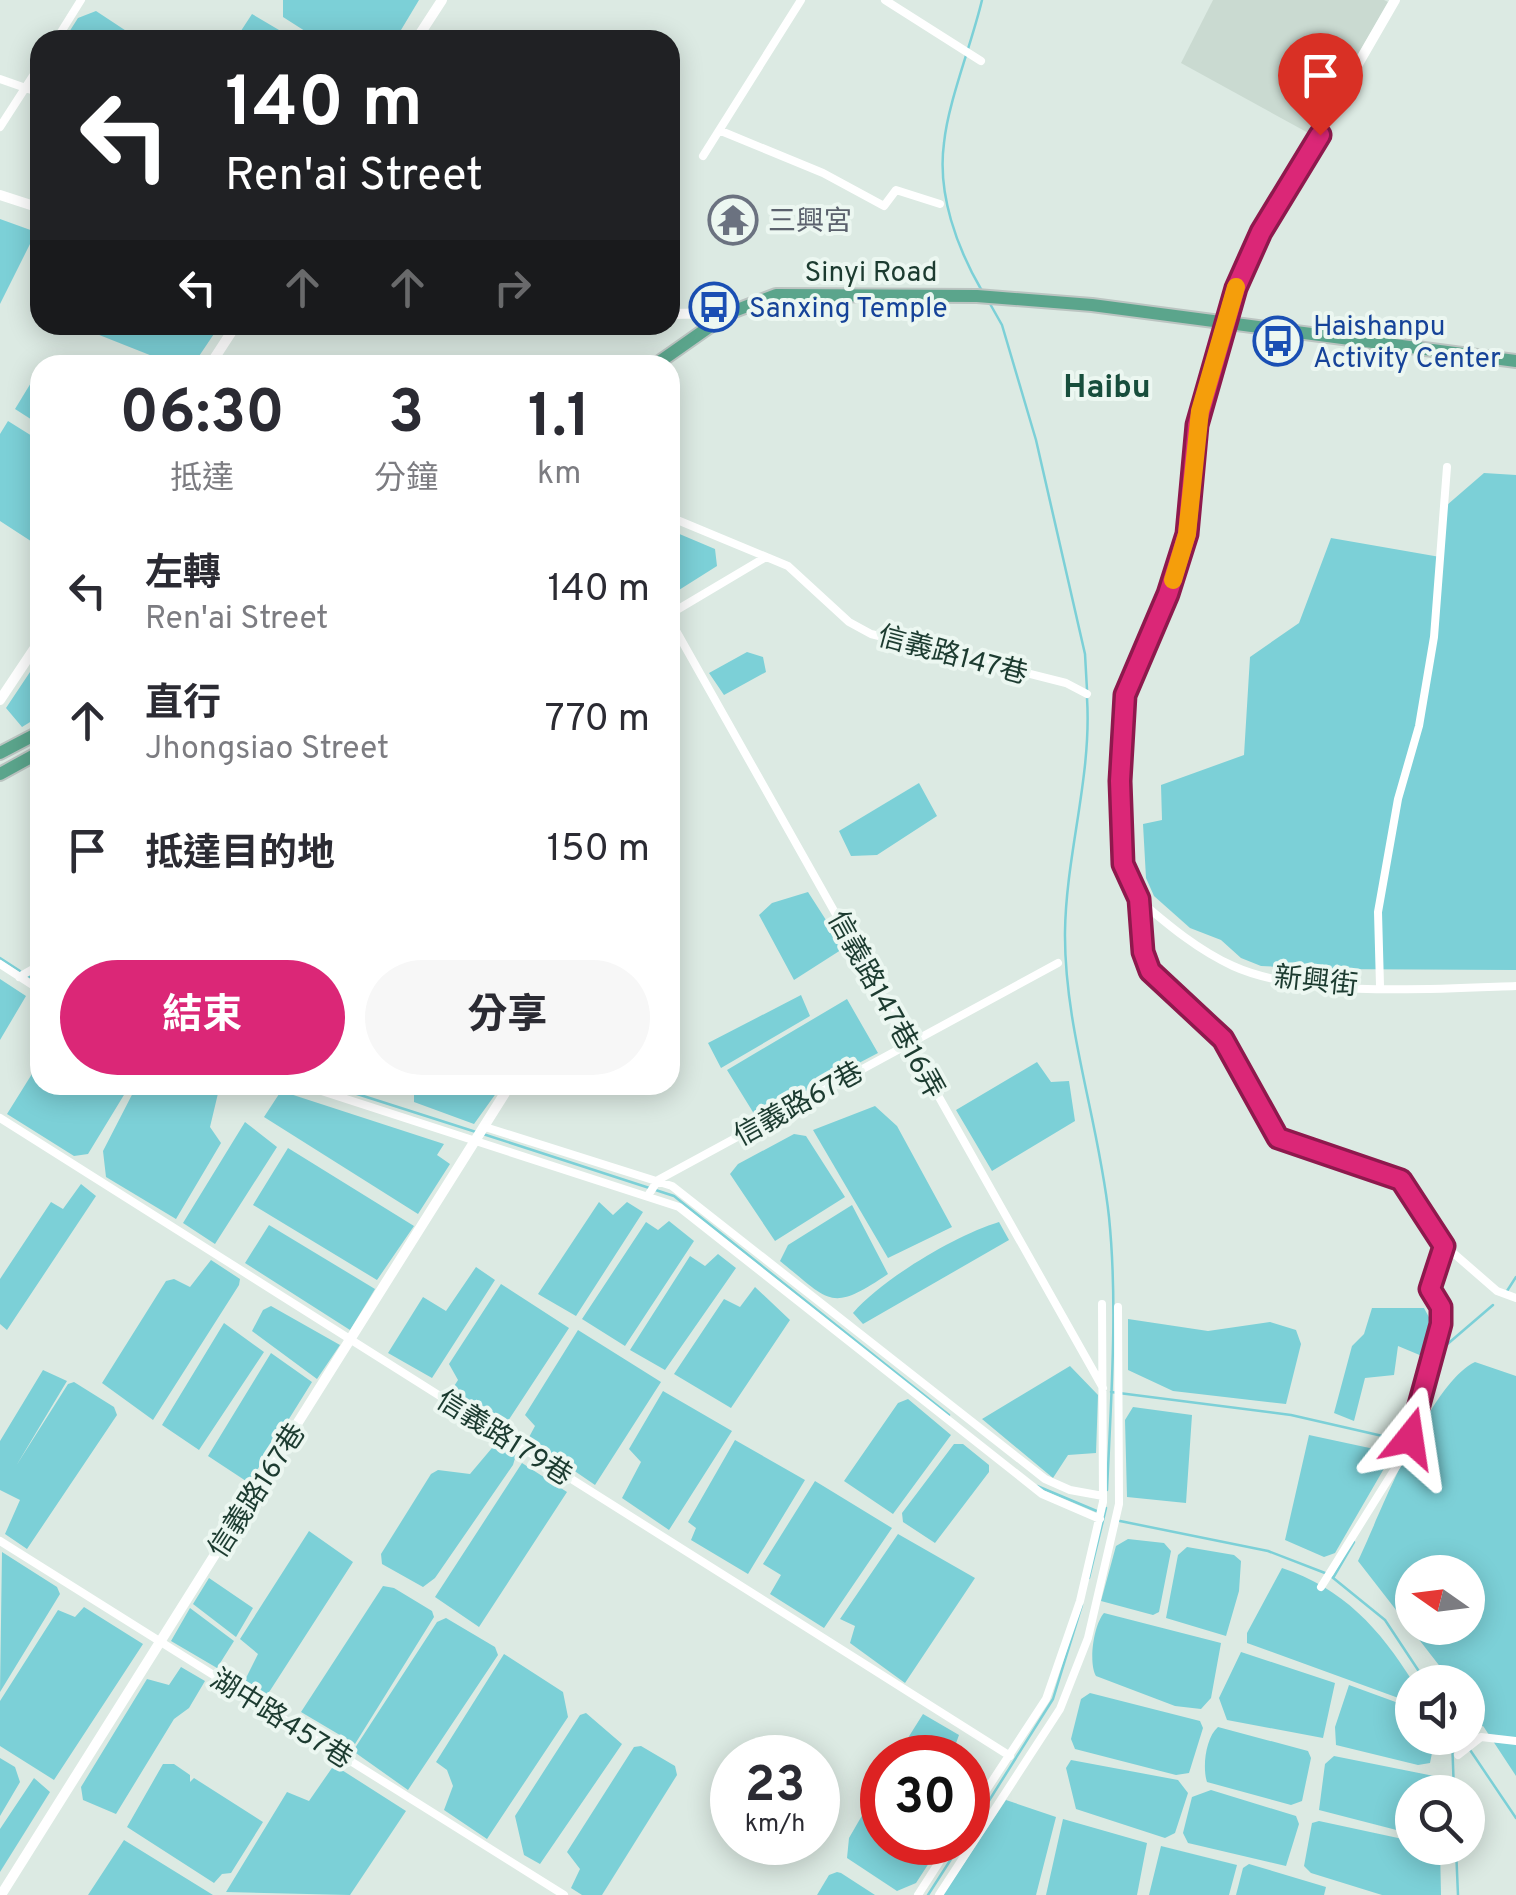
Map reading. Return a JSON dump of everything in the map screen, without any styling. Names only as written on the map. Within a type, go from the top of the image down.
[{"type":"main road","name":"Sinyi Road","points":[[668,355],[729,312],[776,295],[981,296],[1226,321],[1516,361]]},
{"type":"main road","points":[[0,754],[30,738]]},
{"type":"main road","points":[[0,774],[30,758]]},
{"type":"street","points":[[62,30],[81,0]]},
{"type":"street","points":[[422,30],[442,0]]},
{"type":"street","points":[[703,156],[801,0]]},
{"type":"street","points":[[885,0],[979,60]]},
{"type":"street","points":[[1395,0],[1261,232],[1226,321],[1197,425],[1187,534],[1168,594],[1125,695],[1120,781],[1123,864],[1139,899],[1143,952],[1150,971],[1223,1039],[1278,1138],[1401,1180],[1444,1246],[1497,1290],[1516,1298]]},
{"type":"street","points":[[0,79],[30,89]]},
{"type":"street","points":[[0,127],[30,81]]},
{"type":"street","points":[[721,131],[823,172],[884,206],[896,190],[940,204]]},
{"type":"street","points":[[0,195],[30,205]]},
{"type":"street","points":[[680,314],[729,312]]},
{"type":"street","points":[[1380,986],[1378,912],[1398,799],[1419,726],[1434,637],[1447,467]]},
{"type":"street","name":"信義路147巷","points":[[680,521],[806,578],[849,622],[871,634],[1066,683],[1087,694]]},
{"type":"street","points":[[680,611],[766,557]]},
{"type":"street","name":"信義路147巷16弄","points":[[680,635],[1104,1388]]},
{"type":"street","points":[[0,700],[30,655]]},
{"type":"street","name":"新興街","points":[[1139,899],[1200,946],[1248,972],[1298,982],[1516,986]]},
{"type":"street","name":"信義路67巷","points":[[649,1194],[658,1180],[1058,963]]},
{"type":"street","points":[[0,964],[30,984]]},
{"type":"street","points":[[18,976],[30,970]]},
{"type":"street","points":[[334,1095],[649,1194],[678,1208],[1042,1494],[1101,1516]]},
{"type":"street","name":"信義路167巷","points":[[1,1895],[504,1095]]},
{"type":"street","name":"信義路179巷","points":[[0,1118],[1010,1756]]},
{"type":"street","points":[[484,1128],[658,1180],[712,1215],[1045,1480],[1103,1499]]},
{"type":"street","points":[[1325,1581],[1406,1451],[1441,1324],[1441,1307],[1430,1289],[1444,1246]]},
{"type":"street","points":[[990,1786],[1046,1699],[1065,1653],[1101,1516],[1102,1304]]},
{"type":"street","points":[[940,1895],[1060,1709],[1088,1638],[1117,1517],[1118,1307]]},
{"type":"street","name":"湖中路457巷","points":[[0,1541],[564,1895]]},
{"type":"street","points":[[1485,1737],[1516,1741]]},
{"type":"street","points":[[918,1895],[937,1865]]},
{"type":"shaded area","points":[[1213,0],[1388,2],[1312,135],[1181,63]]},
{"type":"water","points":[[283,0],[419,0],[401,30],[303,30],[283,17]]},
{"type":"water","points":[[96,11],[125,30],[70,30],[78,18]]},
{"type":"water","points":[[252,14],[279,30],[242,30]]},
{"type":"water","points":[[0,219],[30,230],[30,244],[0,304]]},
{"type":"water","points":[[99,335],[213,335],[200,355],[150,355]]},
{"type":"water","points":[[30,384],[30,419],[15,409]]},
{"type":"water","points":[[8,421],[30,435],[30,540],[0,521],[0,434]]},
{"type":"water","points":[[1484,473],[1516,475],[1516,970],[1318,969],[1261,966],[1241,958],[1221,940],[1190,928],[1154,896],[1146,878],[1143,824],[1162,820],[1161,785],[1244,755],[1250,657],[1299,623],[1331,538],[1440,557],[1447,505]]},
{"type":"water","points":[[680,534],[715,549],[717,566],[680,589]]},
{"type":"water","points":[[747,652],[763,657],[766,672],[724,695],[709,673]]},
{"type":"water","points":[[30,672],[30,722],[22,727],[6,708]]},
{"type":"water","points":[[919,783],[937,816],[877,855],[851,856],[839,831]]},
{"type":"water","points":[[808,892],[844,948],[794,980],[759,915],[772,903]]},
{"type":"water","points":[[0,979],[26,996],[0,1040]]},
{"type":"water","points":[[801,995],[810,1016],[721,1068],[708,1043]]},
{"type":"water","points":[[847,999],[878,1053],[756,1117],[727,1070]]},
{"type":"water","points":[[1037,1062],[1051,1082],[1069,1081],[1075,1121],[992,1171],[956,1110]]},
{"type":"water","points":[[30,1077],[30,1095],[124,1095],[88,1154],[74,1156],[7,1114]]},
{"type":"water","points":[[132,1095],[218,1095],[210,1127],[221,1143],[176,1219],[106,1177],[103,1151]]},
{"type":"water","points":[[278,1095],[293,1095],[444,1144],[437,1155],[450,1164],[418,1214],[264,1117]]},
{"type":"water","points":[[414,1095],[495,1095],[474,1124],[414,1102]]},
{"type":"water","points":[[875,1106],[897,1126],[952,1227],[888,1258],[813,1130]]},
{"type":"water","points":[[245,1122],[277,1147],[215,1244],[183,1223]]},
{"type":"water","points":[[794,1134],[806,1136],[845,1197],[775,1241],[730,1174],[738,1164]]},
{"type":"water","points":[[288,1148],[414,1226],[377,1280],[253,1205]]},
{"type":"water","points":[[81,1184],[96,1196],[7,1330],[0,1324],[0,1279],[51,1202],[63,1209]]},
{"type":"water","points":[[599,1202],[613,1215],[627,1202],[643,1212],[576,1316],[538,1294]]},
{"type":"water","points":[[852,1205],[888,1274],[854,1294],[831,1298],[780,1261],[788,1245]]},
{"type":"water","points":[[669,1221],[694,1241],[625,1346],[582,1319],[646,1222],[658,1230]]},
{"type":"water","points":[[999,1222],[1009,1240],[863,1324],[853,1313],[882,1286],[921,1260]]},
{"type":"water","points":[[269,1225],[375,1289],[350,1330],[245,1263]]},
{"type":"water","points":[[718,1254],[736,1268],[665,1370],[630,1350],[690,1256],[705,1266]]},
{"type":"water","points":[[211,1260],[240,1279],[239,1285],[153,1420],[102,1383],[166,1281],[174,1279],[190,1287]]},
{"type":"water","points":[[476,1267],[495,1280],[432,1378],[388,1353],[423,1297],[446,1311]]},
{"type":"water","points":[[501,1284],[569,1328],[504,1427],[449,1394],[458,1380],[449,1364]]},
{"type":"water","points":[[755,1287],[790,1320],[731,1408],[674,1374],[724,1299],[740,1307]]},
{"type":"water","points":[[271,1306],[340,1345],[317,1379],[252,1331],[263,1310]]},
{"type":"water","points":[[1372,1308],[1424,1308],[1431,1321],[1422,1356],[1398,1346],[1394,1375],[1365,1378],[1354,1421],[1334,1413],[1352,1346],[1364,1334]]},
{"type":"water","points":[[1128,1319],[1208,1331],[1270,1322],[1296,1330],[1301,1344],[1286,1404],[1173,1391],[1128,1370]]},
{"type":"water","points":[[224,1323],[264,1352],[199,1450],[162,1425]]},
{"type":"water","points":[[578,1330],[661,1382],[595,1485],[528,1439],[535,1426],[525,1415]]},
{"type":"water","points":[[271,1353],[312,1382],[249,1483],[208,1456]]},
{"type":"water","points":[[1475,1362],[1516,1376],[1516,1776],[1485,1729],[1485,1665],[1439,1665],[1423,1645],[1485,1645],[1485,1555],[1395,1555],[1395,1609],[1358,1561],[1407,1453],[1440,1396]]},
{"type":"water","points":[[1070,1366],[1098,1395],[1096,1453],[1068,1455],[1053,1478],[982,1419]]},
{"type":"water","points":[[43,1370],[67,1381],[16,1466],[68,1384],[74,1382],[114,1407],[117,1415],[27,1549],[5,1534],[20,1500],[0,1490],[0,1441]]},
{"type":"water","points":[[663,1391],[732,1431],[669,1530],[622,1498],[641,1462],[629,1449]]},
{"type":"water","points":[[908,1399],[951,1435],[893,1514],[844,1481],[898,1403]]},
{"type":"water","points":[[1133,1407],[1192,1415],[1186,1503],[1127,1497],[1125,1420]]},
{"type":"water","points":[[1309,1435],[1393,1453],[1335,1553],[1324,1557],[1285,1540]]},
{"type":"water","points":[[735,1440],[805,1480],[748,1574],[691,1540],[696,1528],[688,1522]]},
{"type":"water","points":[[497,1442],[516,1455],[513,1465],[435,1578],[423,1587],[382,1564],[381,1554],[431,1474],[438,1470],[470,1474]]},
{"type":"water","points":[[954,1444],[963,1444],[989,1465],[989,1472],[935,1543],[903,1522],[902,1513]]},
{"type":"water","points":[[522,1463],[567,1492],[479,1627],[435,1597]]},
{"type":"water","points":[[815,1481],[892,1528],[824,1628],[770,1594],[781,1575],[763,1564]]},
{"type":"water","points":[[309,1531],[353,1562],[264,1700],[242,1686],[258,1654],[240,1639]]},
{"type":"water","points":[[898,1534],[975,1578],[905,1683],[850,1643],[855,1626],[840,1619]]},
{"type":"water","points":[[1128,1539],[1164,1543],[1171,1551],[1159,1612],[1153,1615],[1101,1601],[1116,1546]]},
{"type":"water","points":[[1187,1547],[1234,1555],[1241,1561],[1239,1591],[1226,1636],[1166,1618],[1178,1555]]},
{"type":"water","points":[[2,1552],[57,1587],[60,1594],[0,1692]]},
{"type":"water","points":[[1282,1568],[1304,1576],[1342,1599],[1387,1645],[1401,1665],[1395,1665],[1395,1697],[1247,1643],[1247,1633]]},
{"type":"water","points":[[209,1578],[253,1608],[236,1637],[193,1604]]},
{"type":"water","points":[[383,1586],[394,1588],[432,1611],[434,1617],[355,1744],[301,1712]]},
{"type":"water","points":[[84,1607],[143,1644],[54,1780],[0,1746],[0,1701],[58,1610],[75,1617]]},
{"type":"water","points":[[190,1608],[234,1641],[217,1668],[171,1641]]},
{"type":"water","points":[[1104,1613],[1221,1643],[1211,1698],[1201,1709],[1175,1706],[1096,1676],[1093,1643]]},
{"type":"water","points":[[446,1618],[495,1647],[498,1655],[408,1790],[353,1751],[437,1622]]},
{"type":"water","points":[[1241,1652],[1335,1683],[1323,1738],[1227,1720],[1219,1698]]},
{"type":"water","points":[[504,1654],[563,1692],[568,1717],[487,1839],[444,1810],[453,1786],[447,1770],[436,1762]]},
{"type":"water","points":[[181,1667],[205,1681],[189,1708],[174,1719],[116,1814],[83,1800],[81,1787],[147,1679],[169,1685]]},
{"type":"water","points":[[1349,1685],[1395,1702],[1395,1755],[1432,1755],[1430,1763],[1418,1765],[1336,1745],[1335,1727]]},
{"type":"water","points":[[1090,1693],[1200,1721],[1203,1728],[1189,1773],[1176,1775],[1075,1749],[1071,1739],[1081,1699]]},
{"type":"water","points":[[586,1713],[622,1744],[540,1864],[524,1855],[515,1816],[580,1715]]},
{"type":"water","points":[[923,1714],[959,1735],[910,1735]]},
{"type":"water","points":[[1218,1727],[1308,1751],[1311,1758],[1302,1801],[1291,1805],[1207,1782],[1206,1753]]},
{"type":"water","points":[[641,1746],[675,1766],[677,1775],[602,1895],[582,1895],[571,1888],[580,1869],[567,1852],[634,1747]]},
{"type":"water","points":[[1334,1756],[1429,1775],[1395,1775],[1395,1830],[1319,1810],[1325,1764]]},
{"type":"water","points":[[0,1758],[15,1767],[20,1782],[0,1816]]},
{"type":"water","points":[[1071,1760],[1178,1780],[1188,1793],[1175,1833],[1165,1838],[1076,1809],[1066,1768]]},
{"type":"water","points":[[163,1764],[174,1764],[190,1775],[190,1782],[194,1778],[263,1822],[231,1873],[222,1874],[214,1883],[127,1827]]},
{"type":"water","points":[[334,1765],[406,1811],[350,1895],[226,1892],[287,1792],[309,1801]]},
{"type":"water","points":[[34,1778],[50,1792],[0,1872],[0,1829]]},
{"type":"water","points":[[1211,1790],[1296,1816],[1299,1824],[1286,1866],[1188,1843],[1183,1833],[1192,1797]]},
{"type":"water","points":[[1006,1800],[1056,1817],[1036,1895],[943,1895],[963,1865],[990,1865],[990,1824]]},
{"type":"water","points":[[860,1819],[860,1865],[928,1865],[916,1883],[897,1891],[847,1858],[849,1838]]},
{"type":"water","points":[[1063,1819],[1147,1843],[1137,1895],[1046,1895]]},
{"type":"water","points":[[1319,1821],[1395,1837],[1395,1865],[1440,1865],[1441,1895],[1382,1895],[1311,1873],[1304,1866],[1312,1823]]},
{"type":"water","points":[[124,1840],[213,1895],[88,1895]]},
{"type":"water","points":[[1161,1846],[1237,1865],[1229,1895],[1149,1895]]},
{"type":"water","points":[[1249,1864],[1326,1887],[1324,1895],[1236,1895],[1243,1868]]},
{"type":"water","points":[[837,1872],[875,1895],[817,1895],[829,1875]]},
{"type":"waterway","points":[[982,0],[950,109],[943,182],[951,220],[982,291]]},
{"type":"waterway","points":[[989,302],[1002,325],[1036,440],[1085,654],[1087,690]]},
{"type":"waterway","points":[[1087,698],[1086,756],[1065,932],[1070,1003],[1104,1181],[1112,1251],[1113,1353],[1107,1490]]},
{"type":"waterway","points":[[0,958],[20,971]]},
{"type":"waterway","points":[[360,1095],[476,1132]]},
{"type":"waterway","points":[[483,1134],[674,1196],[949,1415]]},
{"type":"waterway","points":[[1507,1291],[1516,1277]]},
{"type":"waterway","points":[[1437,1353],[1493,1305]]},
{"type":"waterway","points":[[1111,1392],[1291,1415],[1400,1440]]},
{"type":"waterway","points":[[1037,1486],[1099,1512]]},
{"type":"waterway","points":[[1089,1578],[1106,1508]]},
{"type":"waterway","points":[[1120,1521],[1268,1551],[1325,1573]]},
{"type":"waterway","points":[[1333,1578],[1354,1542]]},
{"type":"waterway","points":[[1332,1577],[1385,1620],[1415,1665]]},
{"type":"waterway","points":[[990,1799],[1053,1699],[1082,1605]]},
{"type":"waterway","points":[[1453,1755],[1453,1775]]},
{"type":"waterway","points":[[1473,1755],[1516,1818]]},
{"type":"waterway","points":[[928,1895],[947,1865]]},
{"type":"waterway","points":[[1457,1865],[1458,1895]]},
{"type":"slow traffic","points":[[1173,580],[1187,534],[1200,411],[1236,287]]},
{"type":"place","name":"三興宮","points":[[733,220]]},
{"type":"place","name":"Sanxing Temple","points":[[714,307]]},
{"type":"place","name":"Haishanpu Activity Center","points":[[1278,341]]},
{"type":"district","name":"Haibu","points":[[1107,386]]},
{"type":"route","points":[[1320,135],[1261,232],[1236,288],[1200,411],[1187,534],[1168,594],[1139,652],[1125,695],[1120,781],[1123,864],[1139,899],[1143,952],[1150,971],[1203,1016],[1223,1039],[1238,1059],[1278,1138],[1289,1138],[1311,1152],[1401,1180],[1444,1246],[1430,1289],[1441,1307],[1441,1324],[1410,1438]]}]
